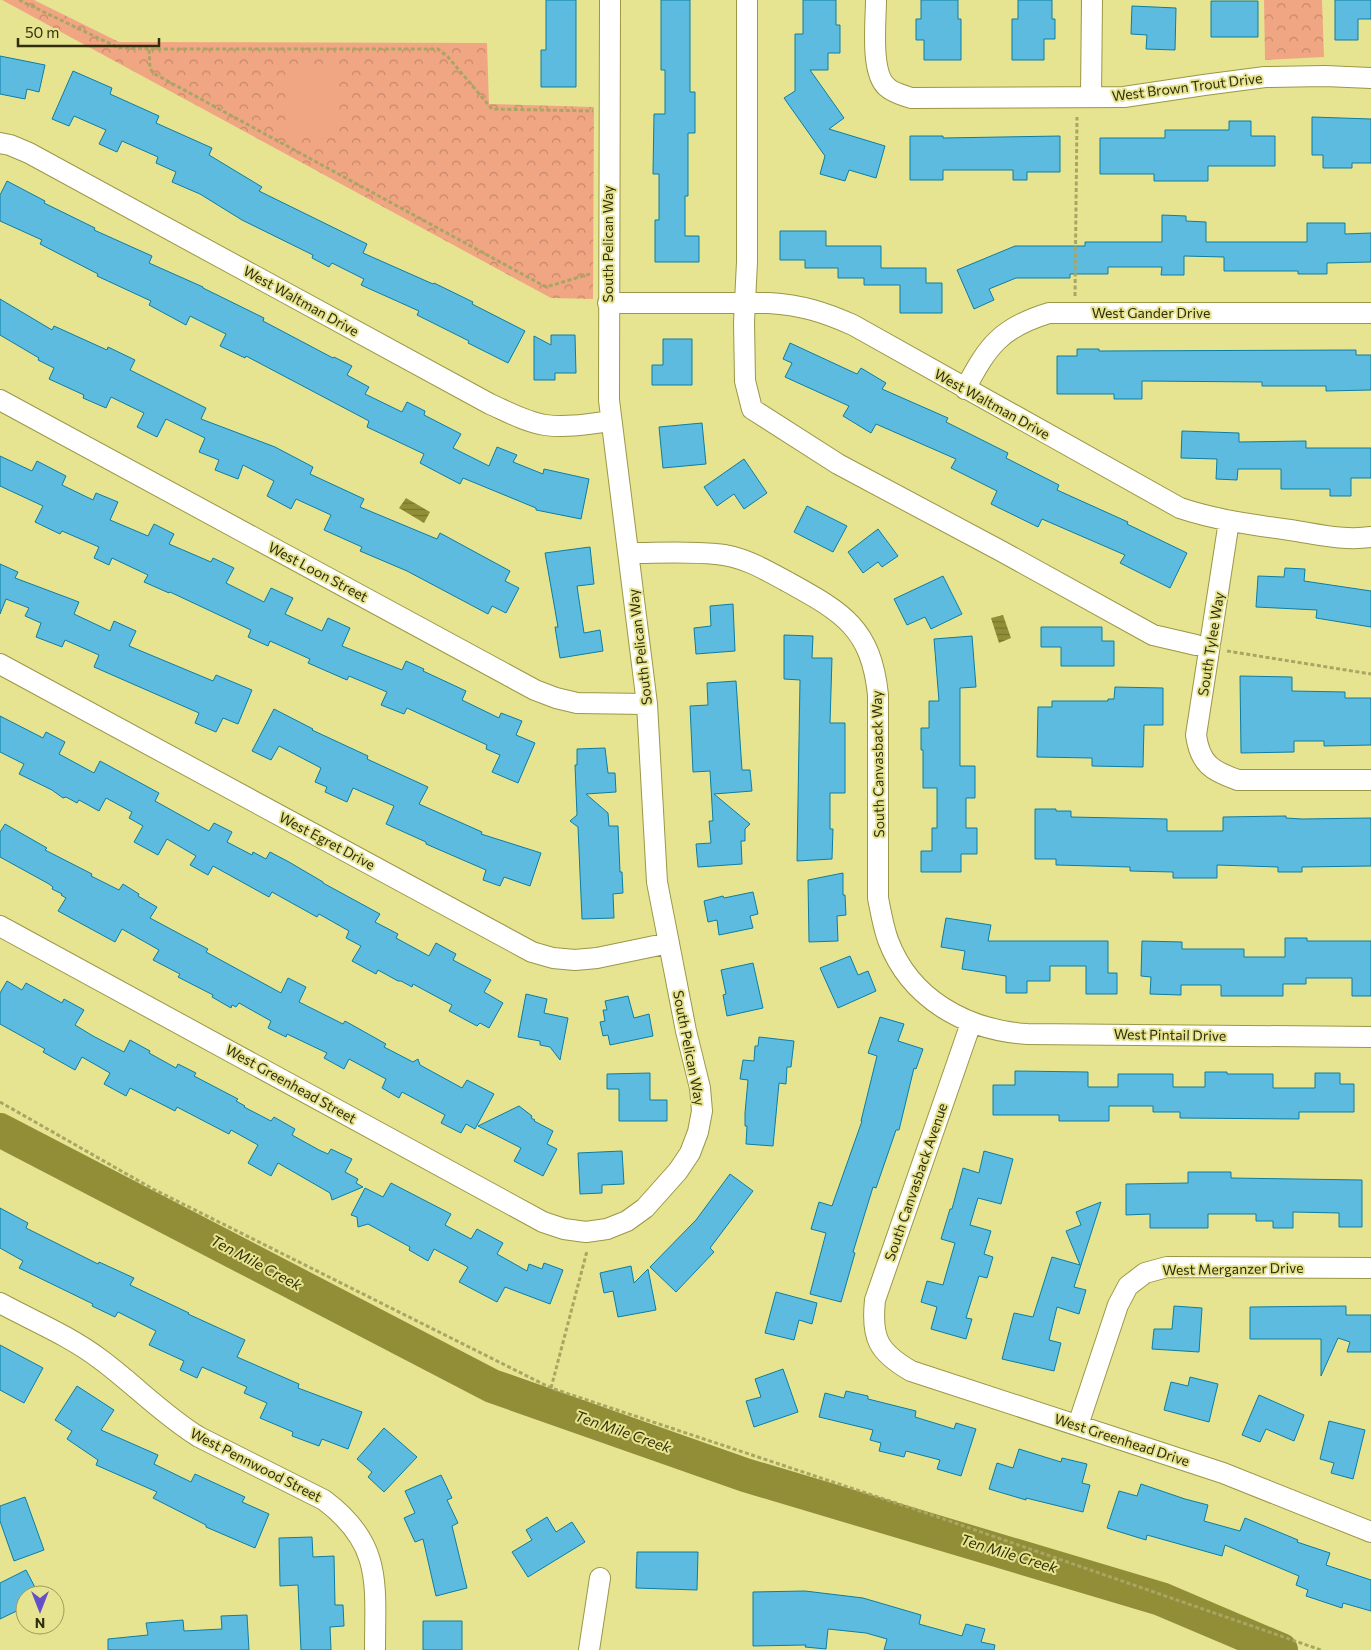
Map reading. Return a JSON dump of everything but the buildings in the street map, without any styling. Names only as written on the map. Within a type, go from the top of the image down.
[{"type":"street","name":"South Pelican Way","points":[[586,1241],[607,1229],[627,1221],[645,1208],[678,1171],[690,1153],[698,1132],[702,1110],[700,1088],[686,1031],[657,882],[647,704],[609,400],[610,0]]},
{"type":"street","points":[[747,0],[747,262],[744,303],[745,381],[752,409],[838,464],[1153,635],[1196,645]]},
{"type":"street","name":"West Brown Trout Drive","points":[[876,0],[876,62],[878,74],[886,86],[897,93],[911,98],[1124,97],[1204,84],[1265,77],[1325,76],[1371,78]]},
{"type":"street","points":[[1091,97],[1092,0]]},
{"type":"street","name":"West Waltman Drive","points":[[0,143],[29,153],[490,404],[523,419],[544,425],[566,426],[611,421]]},
{"type":"street","name":"West Waltman Drive","points":[[608,302],[744,303],[791,305],[812,309],[834,316],[1180,508],[1229,521],[1347,539],[1371,537]]},
{"type":"street","name":"West Gander Drive","points":[[965,388],[979,362],[992,344],[1008,330],[1021,323],[1048,314],[1371,313]]},
{"type":"street","name":"West Loon Street","points":[[0,400],[535,690],[577,703],[647,704]]},
{"type":"street","name":"South Tylee Way","points":[[1229,521],[1196,735],[1198,750],[1207,764],[1222,774],[1238,780],[1371,780]]},
{"type":"street","name":"South Canvasback Way","points":[[629,553],[716,554],[738,558],[759,566],[827,604],[844,617],[859,634],[869,652],[876,673],[878,695],[878,898],[882,920],[898,960],[911,978],[943,1008],[971,1023]]},
{"type":"street","name":"West Egret Drive","points":[[0,664],[532,952],[553,958],[575,960],[597,958],[669,942]]},
{"type":"street","name":"West Greenhead Street","points":[[0,926],[543,1222],[564,1229],[586,1241]]},
{"type":"street","name":"West Pintail Drive","points":[[971,1023],[1005,1033],[1027,1034],[1371,1037]]},
{"type":"street","name":"South Canvasback Avenue","points":[[879,1343],[873,1322],[875,1300],[971,1023]]},
{"type":"street","name":"West Merganzer Drive","points":[[1078,1426],[1118,1305],[1128,1286],[1145,1273],[1167,1267],[1371,1268]]},
{"type":"street","name":"West Pennwood Street","points":[[0,1303],[101,1359],[181,1426],[324,1500],[342,1513],[363,1542],[373,1570],[375,1650]]},
{"type":"street","name":"West Greenhead Drive","points":[[879,1343],[892,1360],[911,1371],[1223,1473],[1371,1532]]},
{"type":"street","points":[[589,1650],[600,1578]]},
{"type":"path","points":[[19,0],[119,48],[438,49],[454,64],[492,109],[597,111]]},
{"type":"path","points":[[149,48],[150,68],[153,73],[546,287],[596,272]]},
{"type":"path","points":[[1075,297],[1077,117]]},
{"type":"path","points":[[1222,651],[1371,674]]},
{"type":"path","points":[[0,1102],[153,1189],[551,1388],[942,1518],[1321,1650]]},
{"type":"path","points":[[551,1388],[586,1241]]},
{"type":"green space","points":[[2,0],[34,0],[119,42],[487,43],[489,104],[594,107],[593,299],[551,298]]},
{"type":"green space","points":[[1264,0],[1322,0],[1324,57],[1265,60]]},
{"type":"green space","points":[[285,67],[336,67],[336,134],[286,134]]},
{"type":"shaded area","points":[[406,498],[430,512],[424,523],[399,508]]},
{"type":"shaded area","points":[[1003,615],[1011,638],[999,643],[991,618]]},
{"type":"waterway","name":"Ten Mile Creek","points":[[0,1130],[492,1386],[745,1475],[1161,1599],[1281,1650]]}]
